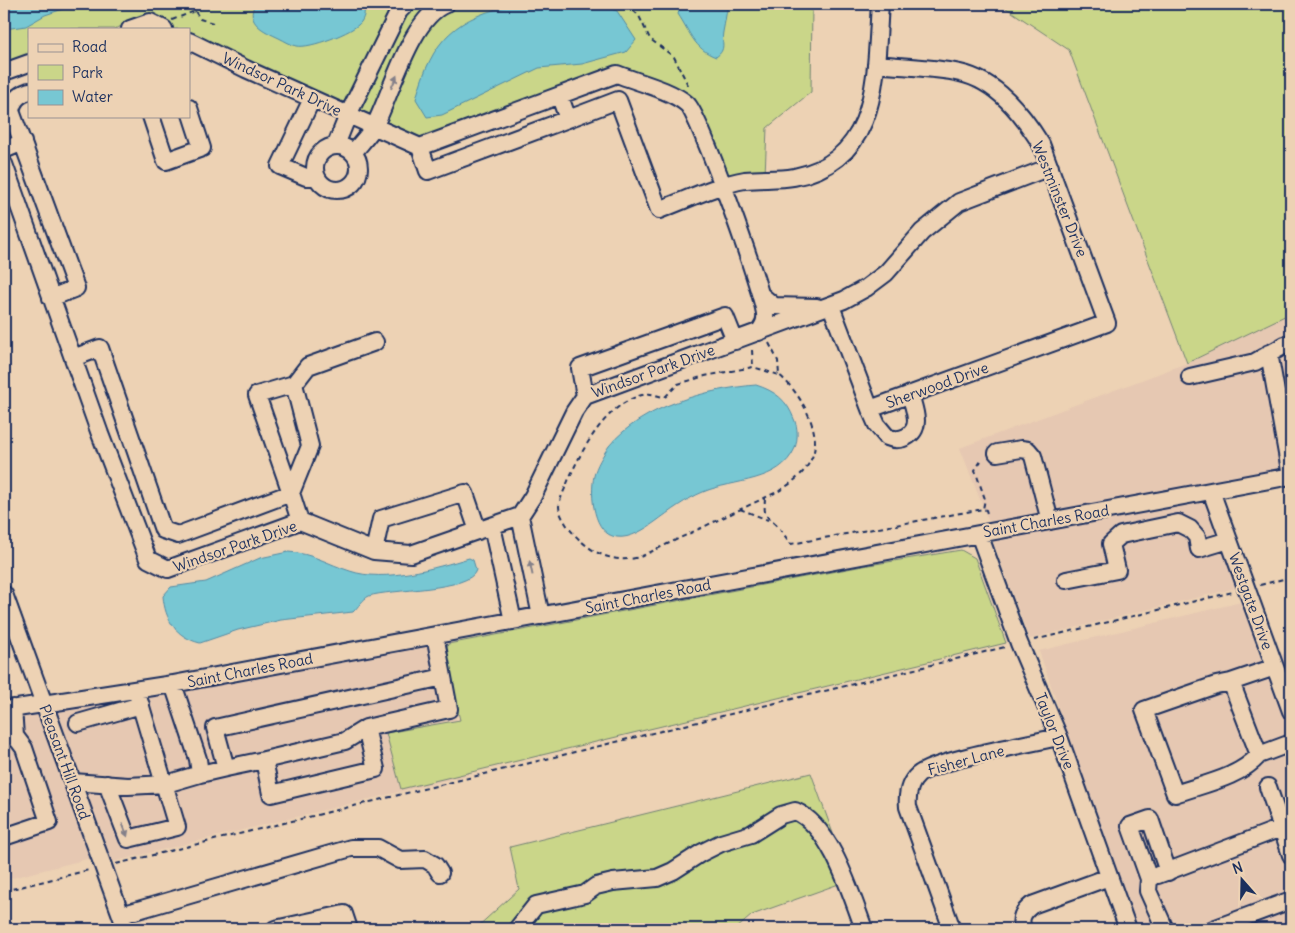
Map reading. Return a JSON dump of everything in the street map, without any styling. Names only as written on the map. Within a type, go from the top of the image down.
[{"type":"street","name":"Windsor Park Drive","points":[[348,115],[399,11],[406,4]]},
{"type":"street","points":[[353,153],[374,126],[417,30],[428,15],[446,4]]},
{"type":"street","points":[[764,335],[765,316],[762,296],[722,187],[696,115],[687,104],[673,96],[617,74],[560,97],[420,147],[428,171],[618,100],[658,210],[722,187],[745,180],[795,177],[823,168],[846,152],[867,118],[876,64],[880,4]]},
{"type":"street","points":[[133,28],[150,22],[163,28]]},
{"type":"street","name":"Windsor Park Drive","points":[[190,41],[420,147]]},
{"type":"street","points":[[4,72],[28,63]]},
{"type":"street","name":"Westminster Drive","points":[[876,64],[961,73],[985,84],[1007,99],[1026,121],[1041,144],[1107,323]]},
{"type":"street","points":[[28,91],[20,94],[13,103],[11,111],[76,288],[51,298]]},
{"type":"street","points":[[560,97],[568,119]]},
{"type":"street","points":[[312,99],[280,166],[306,177],[316,177]]},
{"type":"street","points":[[152,118],[166,161],[202,148],[190,111]]},
{"type":"street","points":[[336,145],[348,115]]},
{"type":"street","points":[[4,150],[23,142]]},
{"type":"street","points":[[336,145],[342,146],[353,153],[357,158],[359,170],[354,182],[343,189],[325,187],[316,177],[314,171],[316,159],[324,149],[336,145]]},
{"type":"street","name":"Windsor Park Drive","points":[[4,164],[51,298],[148,559],[168,569],[300,521],[374,551],[411,554],[520,516],[533,496],[574,412],[585,396],[735,341],[764,335],[831,306],[866,288],[886,272],[922,232],[959,202],[1050,167]]},
{"type":"street","points":[[762,296],[774,306],[831,306]]},
{"type":"street","name":"Sherwood Drive","points":[[831,306],[870,409],[1107,323]]},
{"type":"street","points":[[585,396],[580,368],[725,316],[735,341]]},
{"type":"street","points":[[300,521],[257,395],[294,384],[308,366],[375,342]]},
{"type":"street","points":[[1190,377],[1255,362],[1291,343]]},
{"type":"street","points":[[73,358],[100,348],[163,530],[178,535],[290,493],[310,446],[294,384]]},
{"type":"street","points":[[1269,353],[1291,476]]},
{"type":"street","points":[[870,409],[877,425],[887,437],[901,439],[913,432],[916,425],[917,419],[910,394]]},
{"type":"street","points":[[997,453],[1021,449],[1028,450],[1033,456],[1050,521]]},
{"type":"street","name":"Saint Charles Road","points":[[8,709],[44,704],[139,697],[173,684],[1291,476]]},
{"type":"street","name":"Westgate Drive","points":[[1211,491],[1275,667],[1287,685],[1291,711]]},
{"type":"street","points":[[374,551],[381,519],[464,493],[485,528],[513,621]]},
{"type":"street","points":[[127,504],[152,495]]},
{"type":"street","points":[[520,516],[541,616]]},
{"type":"street","points":[[1066,580],[1117,570],[1111,544],[1121,535],[1178,523],[1194,533],[1199,548],[1229,540]]},
{"type":"street","name":"Taylor Drive","points":[[985,533],[1019,643],[1059,737],[1128,929]]},
{"type":"street","name":"Pleasant Hill Road","points":[[4,594],[123,922]]},
{"type":"street","points":[[73,782],[128,786],[166,784],[200,774],[345,740],[366,728],[449,709],[435,635]]},
{"type":"street","points":[[1275,667],[1144,710],[1175,794],[1236,772],[1251,764],[1259,754],[1291,742]]},
{"type":"street","points":[[226,768],[215,728],[443,677]]},
{"type":"street","points":[[1231,682],[1259,754]]},
{"type":"street","points":[[173,684],[198,759],[200,774]]},
{"type":"street","points":[[78,723],[139,697],[166,784],[177,827],[128,839],[107,784]]},
{"type":"street","points":[[4,837],[49,822],[24,748],[9,737],[8,709]]},
{"type":"street","points":[[264,760],[271,794],[376,769],[366,728]]},
{"type":"street","name":"Fisher Lane","points":[[952,929],[908,807],[908,793],[911,784],[916,776],[935,766],[1059,737]]},
{"type":"street","points":[[1268,787],[1287,830],[1291,855]]},
{"type":"street","points":[[517,929],[536,905],[585,894],[596,886],[613,882],[657,878],[714,846],[751,834],[781,815],[795,810],[807,816],[840,864],[864,929]]},
{"type":"street","points":[[1165,929],[1148,891],[1149,879],[1130,826],[1150,819],[1168,872]]},
{"type":"street","points":[[1149,879],[1287,830]]},
{"type":"street","points":[[123,922],[351,848],[378,848],[400,860],[425,859],[435,865],[440,873]]},
{"type":"street","points":[[1023,929],[1021,917],[1024,911],[1032,905],[1109,877]]},
{"type":"street","points":[[1213,929],[1291,900]]},
{"type":"street","points":[[275,929],[344,914],[349,929]]},
{"type":"path","points":[[163,28],[170,21],[195,11],[203,4]]},
{"type":"path","points":[[195,11],[200,19],[213,23]]},
{"type":"path","points":[[764,335],[778,362],[779,376]]},
{"type":"path","points":[[752,348],[754,368]]},
{"type":"path","points":[[754,368],[779,376],[789,383],[802,402],[812,428],[814,450],[803,472],[794,482],[649,554],[628,560],[602,556],[588,548],[566,523],[559,507],[574,467],[590,437],[600,425],[622,405],[648,393],[665,397],[678,384],[693,379],[754,368]]},
{"type":"path","points":[[982,461],[975,470],[985,499],[983,509],[986,510],[985,533]]},
{"type":"path","points":[[765,498],[764,512],[768,520]]},
{"type":"path","points":[[740,508],[768,520],[792,544],[983,509]]},
{"type":"path","points":[[1256,586],[1291,577]]},
{"type":"path","points":[[1019,643],[1238,591]]},
{"type":"path","points":[[110,865],[999,649]]},
{"type":"path","points":[[4,891],[92,870]]},
{"type":"shaded area","points":[[1291,313],[1291,471],[990,525],[960,448],[1187,363]]},
{"type":"shaded area","points":[[1211,494],[1244,586],[1029,639],[993,541]]},
{"type":"shaded area","points":[[1241,602],[1261,659],[1291,652],[1291,929],[1135,929],[1039,651]]},
{"type":"shaded area","points":[[439,639],[468,775],[108,863],[49,708]]},
{"type":"shaded area","points":[[41,711],[95,857],[4,880],[4,716]]},
{"type":"green space","points":[[4,4],[812,4],[811,92],[767,128],[765,175],[727,180],[703,112],[677,93],[621,70],[421,142],[190,36],[190,28],[172,28],[148,17],[117,28],[28,28],[28,59],[4,68]]},
{"type":"green space","points":[[1000,4],[1291,4],[1291,313],[1187,363],[1069,50]]},
{"type":"green space","points":[[961,550],[975,558],[1006,643],[401,789],[386,733],[460,720],[444,655],[448,644],[863,566]]},
{"type":"green space","points":[[811,773],[850,880],[752,915],[736,929],[475,929],[519,889],[510,847]]},
{"type":"water","points":[[4,4],[78,4],[45,15],[26,26],[4,29]]},
{"type":"water","points":[[255,4],[363,4],[364,13],[361,22],[357,26],[341,35],[311,45],[297,46],[258,26],[252,16]]},
{"type":"water","points":[[517,4],[598,4],[617,11],[636,40],[626,52],[582,64],[539,68],[442,115],[427,117],[416,99],[422,78],[439,46],[449,34],[462,24],[496,9]]},
{"type":"water","points":[[677,4],[728,4],[723,32],[723,48],[716,57],[697,45],[678,14]]},
{"type":"water","points":[[756,385],[775,393],[784,401],[791,412],[796,426],[795,448],[779,468],[755,478],[703,492],[678,506],[647,528],[632,535],[617,537],[609,535],[603,529],[598,522],[593,503],[594,476],[598,464],[607,449],[623,432],[639,420],[676,402],[717,391]]},
{"type":"water","points":[[288,552],[312,557],[364,574],[394,575],[410,573],[469,558],[473,560],[476,570],[471,577],[445,586],[369,596],[353,612],[281,620],[238,630],[200,643],[178,632],[169,620],[163,596],[171,587],[206,582],[260,558]]}]
